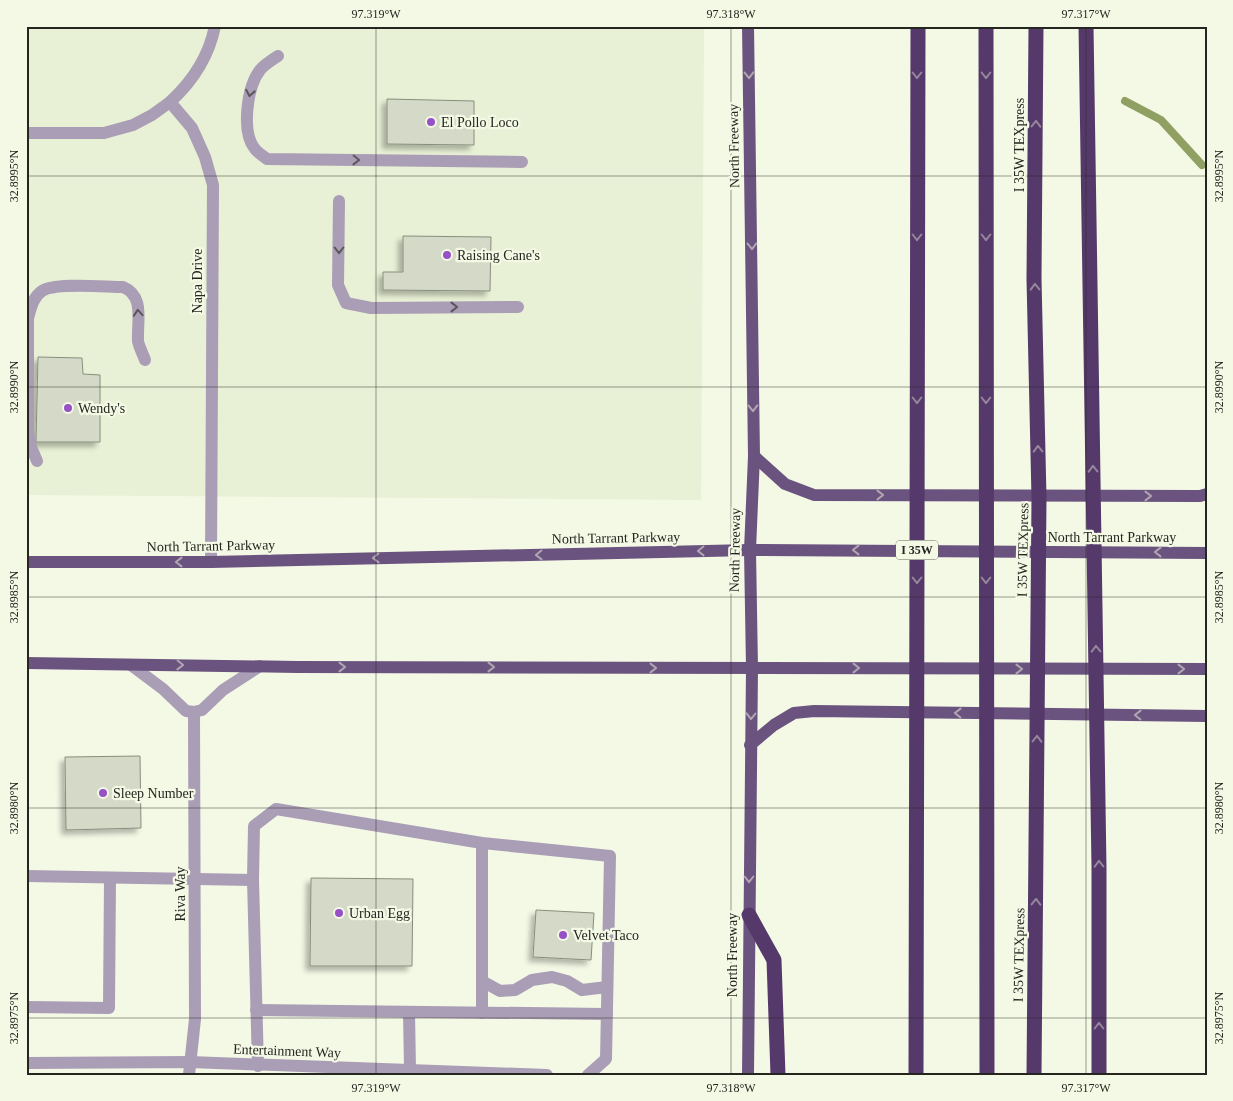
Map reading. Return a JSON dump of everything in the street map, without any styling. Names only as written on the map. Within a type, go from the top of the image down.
[{"type":"highway","name":"I 35W","points":[[916,1075],[918,26]]},
{"type":"highway","points":[[986,26],[986,1075]]},
{"type":"highway","name":"I 35W TEXpress","points":[[1034,1075],[1039,508],[1034,279],[1036,26]]},
{"type":"highway","points":[[1086,28],[1099,868],[1099,1075]]},
{"type":"highway","points":[[749,915],[774,960],[778,1075]]},
{"type":"main road","name":"North Freeway","points":[[748,26],[754,456],[750,550],[752,668],[748,1075]]},
{"type":"main road","points":[[754,456],[785,484],[814,494],[1204,495]]},
{"type":"main road","name":"North Tarrant Parkway","points":[[26,562],[211,562],[812,549],[1207,553]]},
{"type":"main road","points":[[26,663],[260,666],[1207,669]]},
{"type":"main road","points":[[750,745],[774,725],[794,713],[814,711],[1206,716]]},
{"type":"street","points":[[26,132],[104,133],[133,125],[152,115],[186,87],[211,42],[214,26]]},
{"type":"street","points":[[278,56],[261,69],[251,85],[246,111],[248,131],[254,149],[267,159],[522,162]]},
{"type":"street","name":"Napa Drive","points":[[170,102],[192,128],[205,157],[213,185],[211,562]]},
{"type":"street","points":[[339,201],[338,284],[346,303],[372,308],[518,307]]},
{"type":"street","points":[[37,461],[31,447],[28,432],[28,318],[33,302],[41,291],[53,286],[123,287],[129,289],[136,297],[138,344],[145,360]]},
{"type":"street","points":[[131,665],[163,689],[186,711],[194,712],[202,710],[223,690],[260,666]]},
{"type":"street","name":"Riva Way","points":[[189,1069],[195,1019],[194,712]]},
{"type":"street","points":[[258,1066],[252,880],[254,826],[276,808],[482,843],[610,856],[606,1059],[588,1075]]},
{"type":"street","points":[[482,843],[482,1013]]},
{"type":"street","points":[[26,876],[252,880]]},
{"type":"street","points":[[26,1007],[109,1008],[110,878]]},
{"type":"street","points":[[482,981],[500,991],[515,990],[532,980],[552,977],[567,981],[582,990],[607,987]]},
{"type":"street","points":[[256,1010],[607,1014]]},
{"type":"street","points":[[409,1012],[410,1070]]},
{"type":"street","name":"Entertainment Way","points":[[26,1063],[189,1069],[258,1066],[547,1075]]},
{"type":"shaded area","points":[[26,26],[704,26],[701,500],[26,495]]},
{"type":"building","name":"El Pollo Loco","points":[[387,99],[474,101],[474,145],[387,144]]},
{"type":"building","name":"Raising Cane's","points":[[403,236],[491,237],[490,291],[383,290],[383,272],[403,272]]},
{"type":"building","name":"Wendy's","points":[[38,357],[82,358],[83,374],[100,375],[100,442],[36,442]]},
{"type":"building","name":"Sleep Number","points":[[140,756],[141,828],[66,830],[65,757]]},
{"type":"building","points":[[311,878],[413,879],[412,966],[310,966]]},
{"type":"building","name":"Velvet Taco","points":[[536,910],[594,913],[591,960],[533,957]]},
{"type":"waterway","points":[[1125,101],[1161,120],[1202,165]]},
{"type":"place","name":"El Pollo Loco","points":[[431,122]]},
{"type":"place","name":"Raising Cane's","points":[[447,255]]},
{"type":"place","name":"Wendy's","points":[[68,408]]},
{"type":"place","name":"Sleep Number","points":[[103,793]]},
{"type":"place","name":"Urban Egg","points":[[339,913]]},
{"type":"place","name":"Velvet Taco","points":[[563,935]]}]
